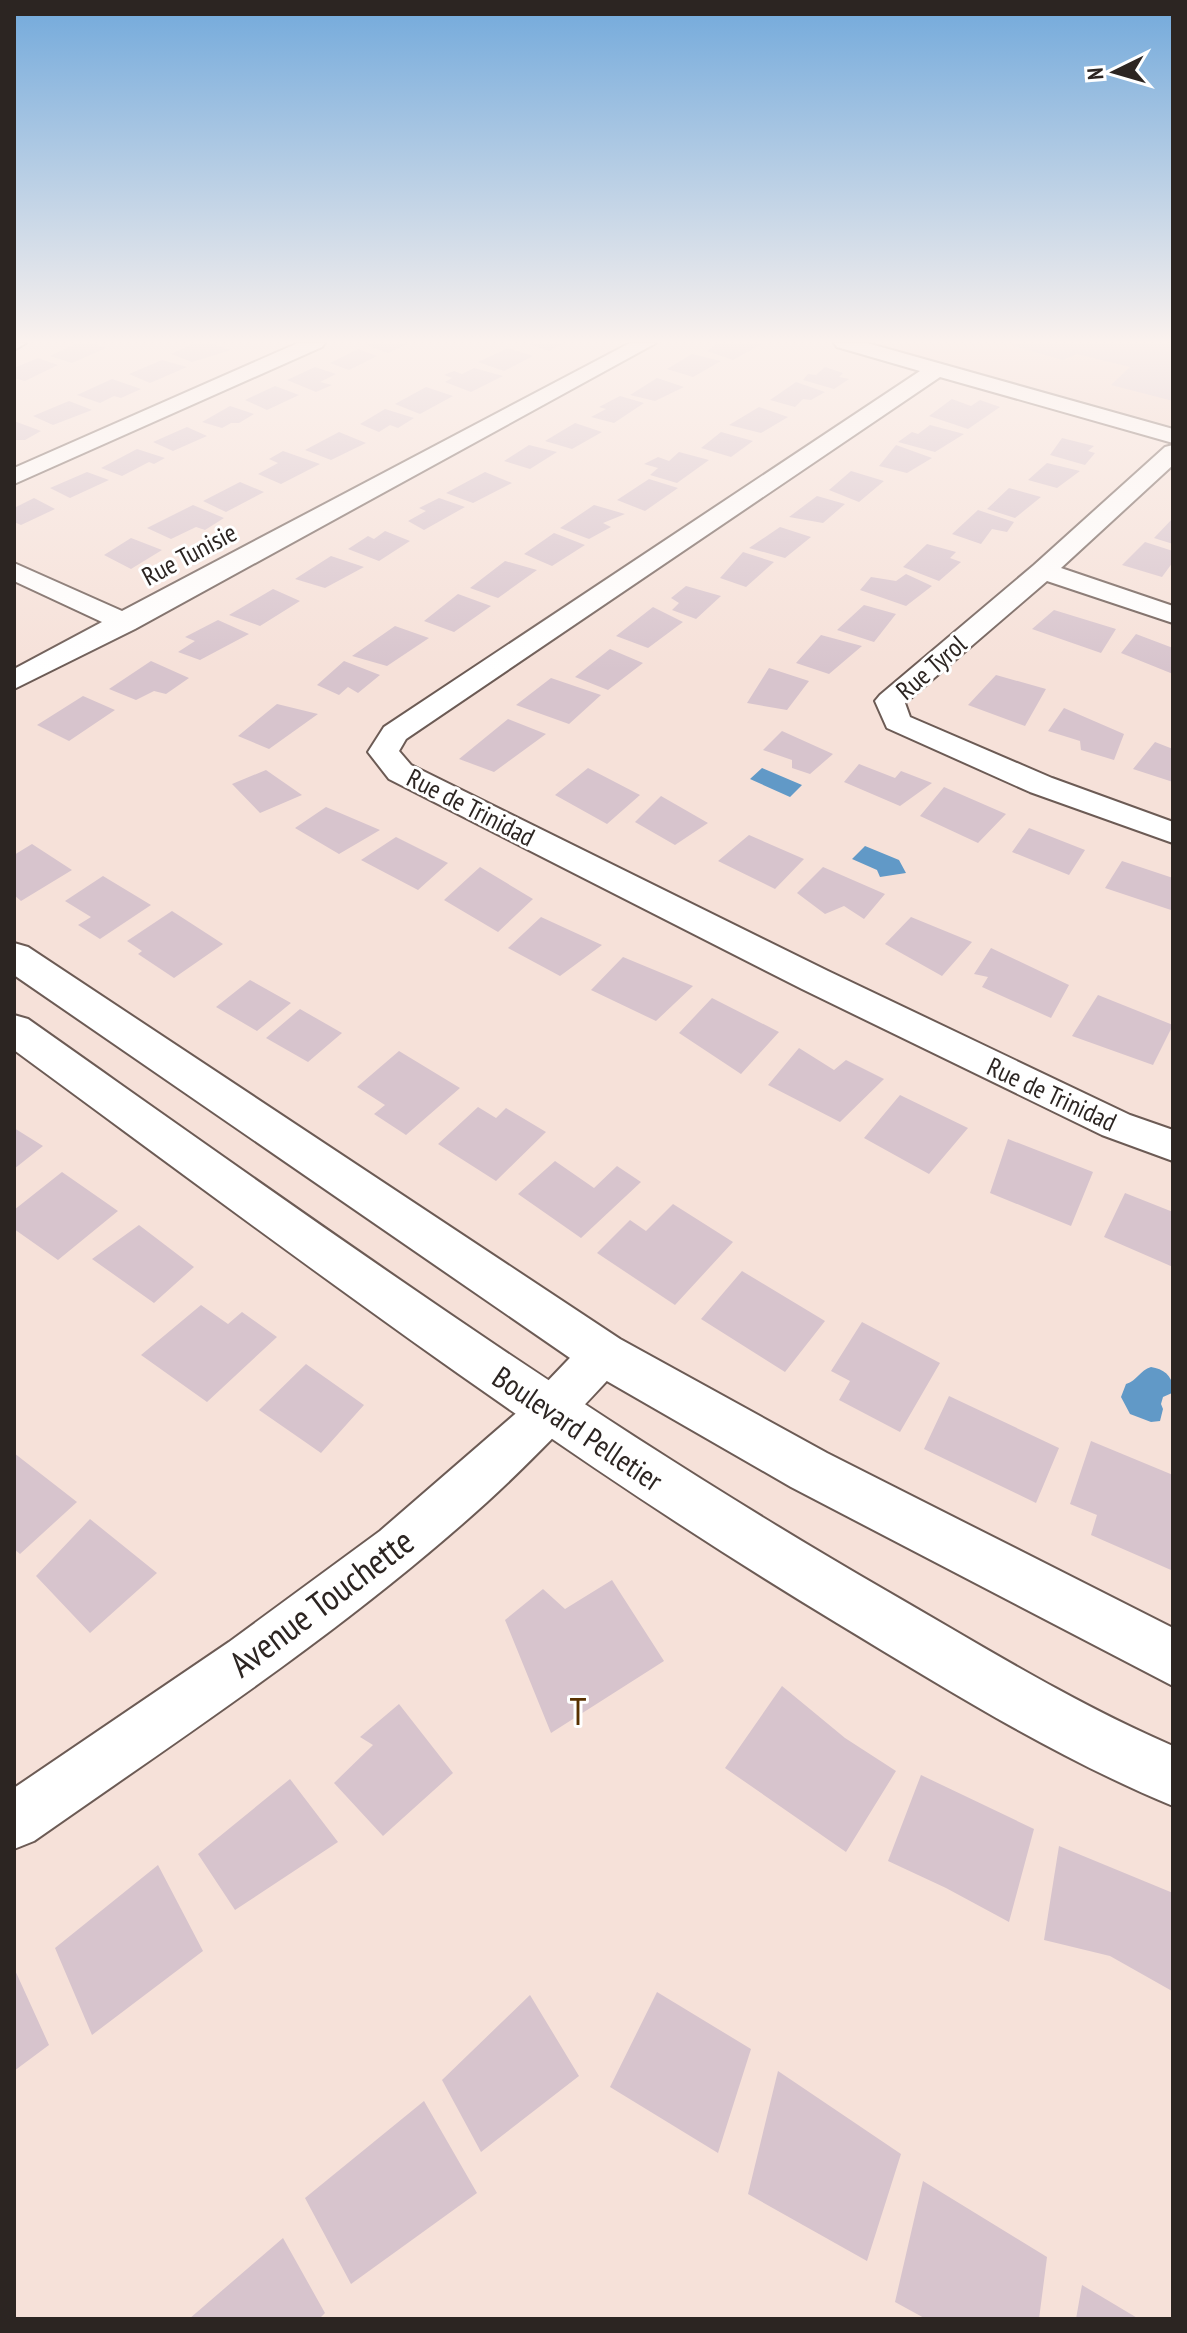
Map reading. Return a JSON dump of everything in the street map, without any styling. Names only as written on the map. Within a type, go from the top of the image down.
[{"type":"street","points":[[14,477],[70,452]]},
{"type":"street","name":"Rue Tunisie","points":[[14,680],[443,452]]},
{"type":"street","name":"Rue de Trinidad","points":[[814,452],[395,733],[383,752],[400,772],[815,980],[1116,1125],[1173,1146]]},
{"type":"street","name":"Rue Tyrol","points":[[1173,452],[1043,571],[890,701],[897,722],[1041,785],[1173,833]]},
{"type":"street","points":[[14,571],[125,623]]},
{"type":"street","points":[[1043,571],[1173,615]]},
{"type":"street","points":[[14,956],[603,1354],[809,1470],[1173,1658]]},
{"type":"street","name":"Boulevard Pelletier","points":[[14,1029],[551,1413],[781,1562],[1110,1750],[1173,1776]]},
{"type":"street","name":"Avenue Touchette","points":[[14,1821],[327,1605],[509,1452],[551,1413],[603,1354]]},
{"type":"water","points":[[762,768],[802,785],[790,797],[750,779]]},
{"type":"water","points":[[865,846],[899,860],[906,873],[880,877],[877,870],[852,859]]},
{"type":"water","points":[[1151,1367],[1168,1375],[1173,1388],[1172,1393],[1163,1397],[1160,1421],[1151,1422],[1130,1414],[1121,1397],[1126,1384]]},
{"type":"building","points":[[132,452],[146,452],[165,458],[154,464],[149,462],[122,476],[101,468]]},
{"type":"building","points":[[285,452],[320,464],[281,484],[258,474],[278,463],[269,459]]},
{"type":"building","points":[[310,452],[348,452],[331,460]]},
{"type":"building","points":[[518,452],[557,452],[530,469],[504,461]]},
{"type":"building","points":[[679,452],[709,460],[677,483],[650,475],[658,468],[644,464],[658,457],[669,461]]},
{"type":"building","points":[[714,452],[738,452],[731,457]]},
{"type":"building","points":[[890,452],[915,452],[932,458],[907,473],[879,466]]},
{"type":"building","points":[[1052,452],[1095,453],[1085,465],[1050,455]]},
{"type":"building","points":[[1047,463],[1080,471],[1057,488],[1028,480]]},
{"type":"building","points":[[851,471],[884,481],[859,502],[829,490]]},
{"type":"building","points":[[87,472],[109,480],[70,498],[50,488]]},
{"type":"building","points":[[485,472],[512,483],[473,503],[446,493]]},
{"type":"building","points":[[649,479],[678,488],[645,511],[617,500]]},
{"type":"building","points":[[240,482],[264,492],[226,512],[203,501]]},
{"type":"building","points":[[1009,488],[1041,497],[1015,518],[987,509]]},
{"type":"building","points":[[817,496],[845,504],[823,523],[789,517]]},
{"type":"building","points":[[34,498],[55,509],[21,525],[14,522],[14,508]]},
{"type":"building","points":[[439,498],[465,507],[424,530],[408,521],[426,511],[419,508]]},
{"type":"building","points":[[193,505],[224,518],[205,530],[196,527],[171,539],[147,528]]},
{"type":"building","points":[[594,505],[625,514],[603,523],[611,527],[589,539],[560,528]]},
{"type":"building","points":[[978,510],[1014,522],[1007,532],[992,529],[981,544],[952,534]]},
{"type":"building","points":[[1173,518],[1173,544],[1154,538]]},
{"type":"building","points":[[780,527],[811,537],[785,558],[749,548]]},
{"type":"building","points":[[385,531],[410,541],[379,561],[348,549],[368,536],[374,539]]},
{"type":"building","points":[[554,533],[585,545],[552,566],[524,554]]},
{"type":"building","points":[[131,538],[162,550],[131,569],[104,555]]},
{"type":"building","points":[[1145,542],[1173,551],[1173,562],[1162,577],[1122,565]]},
{"type":"building","points":[[927,544],[956,552],[950,558],[961,562],[939,581],[903,567]]},
{"type":"building","points":[[743,552],[774,562],[746,587],[720,578]]},
{"type":"building","points":[[331,556],[364,567],[325,588],[295,579]]},
{"type":"building","points":[[505,561],[537,570],[498,598],[470,588]]},
{"type":"building","points":[[906,574],[932,586],[906,606],[860,590],[871,577],[896,581]]},
{"type":"building","points":[[686,586],[721,596],[696,619],[672,610],[679,603],[671,598]]},
{"type":"building","points":[[273,589],[300,601],[260,626],[229,615]]},
{"type":"building","points":[[458,594],[491,606],[454,632],[424,621]]},
{"type":"building","points":[[864,605],[896,614],[874,642],[837,630]]},
{"type":"building","points":[[653,607],[683,622],[648,648],[616,636]]},
{"type":"building","points":[[1054,610],[1116,629],[1101,653],[1032,629]]},
{"type":"building","points":[[218,620],[249,634],[200,660],[178,652],[195,641],[185,637]]},
{"type":"building","points":[[395,626],[429,638],[387,666],[352,656]]},
{"type":"building","points":[[1136,634],[1173,648],[1173,674],[1121,653]]},
{"type":"building","points":[[821,635],[862,646],[829,674],[796,663]]},
{"type":"building","points":[[610,649],[643,663],[608,690],[575,677]]},
{"type":"building","points":[[151,661],[189,678],[166,694],[154,691],[136,700],[109,689]]},
{"type":"building","points":[[344,661],[380,675],[358,693],[348,687],[339,695],[317,685]]},
{"type":"building","points":[[769,668],[809,681],[787,710],[747,703]]},
{"type":"building","points":[[996,675],[1046,689],[1025,726],[968,705]]},
{"type":"building","points":[[551,678],[601,695],[569,724],[516,705]]},
{"type":"building","points":[[83,696],[115,710],[69,741],[37,725]]},
{"type":"building","points":[[277,704],[318,714],[269,749],[238,736]]},
{"type":"building","points":[[1064,708],[1124,734],[1114,760],[1081,750],[1080,741],[1048,731]]},
{"type":"building","points":[[508,719],[546,734],[494,772],[459,759]]},
{"type":"building","points":[[782,731],[833,754],[810,774],[792,768],[792,760],[763,750]]},
{"type":"building","points":[[1155,742],[1173,749],[1173,782],[1133,769]]},
{"type":"building","points":[[859,764],[895,778],[901,771],[932,783],[900,806],[844,782]]},
{"type":"building","points":[[588,768],[640,795],[607,824],[555,795]]},
{"type":"building","points":[[266,770],[302,795],[260,813],[232,784]]},
{"type":"building","points":[[944,787],[1006,814],[978,843],[920,816]]},
{"type":"building","points":[[661,796],[708,823],[675,845],[635,822]]},
{"type":"building","points":[[326,807],[380,830],[339,854],[295,828]]},
{"type":"building","points":[[1029,828],[1085,850],[1069,875],[1012,852]]},
{"type":"building","points":[[749,835],[804,859],[775,889],[718,861]]},
{"type":"building","points":[[396,837],[448,863],[418,890],[361,860]]},
{"type":"building","points":[[32,844],[72,870],[21,901],[14,895],[14,855]]},
{"type":"building","points":[[1122,861],[1173,878],[1171,910],[1105,888]]},
{"type":"building","points":[[480,867],[533,899],[498,932],[444,900]]},
{"type":"building","points":[[823,867],[885,894],[864,919],[844,906],[825,914],[797,893]]},
{"type":"building","points":[[103,876],[151,905],[100,939],[78,925],[91,917],[65,901]]},
{"type":"building","points":[[172,911],[223,944],[174,978],[138,954],[142,951],[127,941]]},
{"type":"building","points":[[541,917],[602,945],[560,976],[508,948]]},
{"type":"building","points":[[911,917],[972,942],[942,976],[885,944]]},
{"type":"building","points":[[991,948],[1069,985],[1051,1018],[982,987],[988,977],[974,974]]},
{"type":"building","points":[[623,957],[693,986],[656,1021],[591,990]]},
{"type":"building","points":[[250,980],[291,1003],[257,1031],[216,1007]]},
{"type":"building","points":[[1098,995],[1173,1025],[1153,1065],[1072,1036]]},
{"type":"building","points":[[712,998],[779,1032],[741,1074],[679,1033]]},
{"type":"building","points":[[300,1009],[342,1033],[308,1062],[266,1038]]},
{"type":"building","points":[[799,1048],[834,1070],[846,1060],[884,1079],[840,1122],[768,1085]]},
{"type":"building","points":[[399,1051],[460,1088],[406,1135],[374,1114],[385,1105],[357,1087]]},
{"type":"building","points":[[900,1095],[968,1128],[929,1174],[864,1138]]},
{"type":"building","points":[[478,1107],[496,1118],[506,1108],[546,1132],[496,1181],[438,1144]]},
{"type":"building","points":[[14,1128],[43,1146],[14,1169]]},
{"type":"building","points":[[1008,1139],[1093,1172],[1071,1226],[990,1193]]},
{"type":"building","points":[[555,1161],[594,1188],[617,1166],[641,1182],[581,1238],[518,1194]]},
{"type":"building","points":[[62,1172],[118,1211],[58,1260],[14,1229],[14,1210]]},
{"type":"building","points":[[1125,1193],[1173,1212],[1173,1267],[1104,1237]]},
{"type":"building","points":[[673,1204],[733,1242],[675,1305],[597,1253],[630,1220],[646,1231]]},
{"type":"building","points":[[139,1225],[194,1267],[154,1303],[92,1259]]},
{"type":"building","points":[[742,1271],[825,1321],[785,1372],[701,1319]]},
{"type":"building","points":[[201,1305],[228,1324],[242,1312],[277,1337],[207,1402],[141,1355]]},
{"type":"building","points":[[862,1322],[940,1363],[900,1432],[839,1400],[850,1381],[831,1371]]},
{"type":"building","points":[[306,1364],[364,1405],[321,1453],[259,1410]]},
{"type":"building","points":[[949,1396],[1059,1448],[1036,1503],[924,1449]]},
{"type":"building","points":[[1091,1441],[1173,1475],[1171,1570],[1091,1535],[1097,1515],[1070,1504]]},
{"type":"building","points":[[14,1453],[77,1502],[20,1554],[14,1549]]},
{"type":"building","points":[[90,1519],[157,1573],[90,1633],[36,1576]]},
{"type":"building","points":[[612,1580],[664,1661],[551,1733],[505,1620],[543,1589],[565,1609]]},
{"type":"building","points":[[782,1686],[845,1738],[896,1771],[846,1852],[725,1768]]},
{"type":"building","points":[[399,1704],[453,1773],[383,1836],[334,1783],[373,1745],[360,1737]]},
{"type":"building","points":[[921,1775],[1034,1829],[1009,1922],[888,1861]]},
{"type":"building","points":[[290,1779],[338,1842],[235,1910],[198,1854]]},
{"type":"building","points":[[1059,1846],[1173,1893],[1172,1991],[1110,1956],[1044,1940]]},
{"type":"building","points":[[158,1865],[203,1951],[92,2035],[55,1948]]},
{"type":"building","points":[[14,1968],[49,2045],[14,2071]]},
{"type":"building","points":[[657,1992],[751,2049],[718,2153],[610,2087]]},
{"type":"building","points":[[530,1995],[579,2076],[481,2152],[442,2080]]},
{"type":"building","points":[[778,2071],[901,2154],[867,2261],[748,2194]]},
{"type":"building","points":[[424,2101],[477,2193],[351,2284],[305,2198]]},
{"type":"building","points":[[923,2181],[1047,2257],[1039,2319],[926,2319],[895,2302]]},
{"type":"building","points":[[283,2238],[325,2313],[319,2319],[189,2319]]},
{"type":"building","points":[[1082,2285],[1139,2319],[1076,2319]]},
{"type":"district","name":"T","points":[[579,1710]]}]
